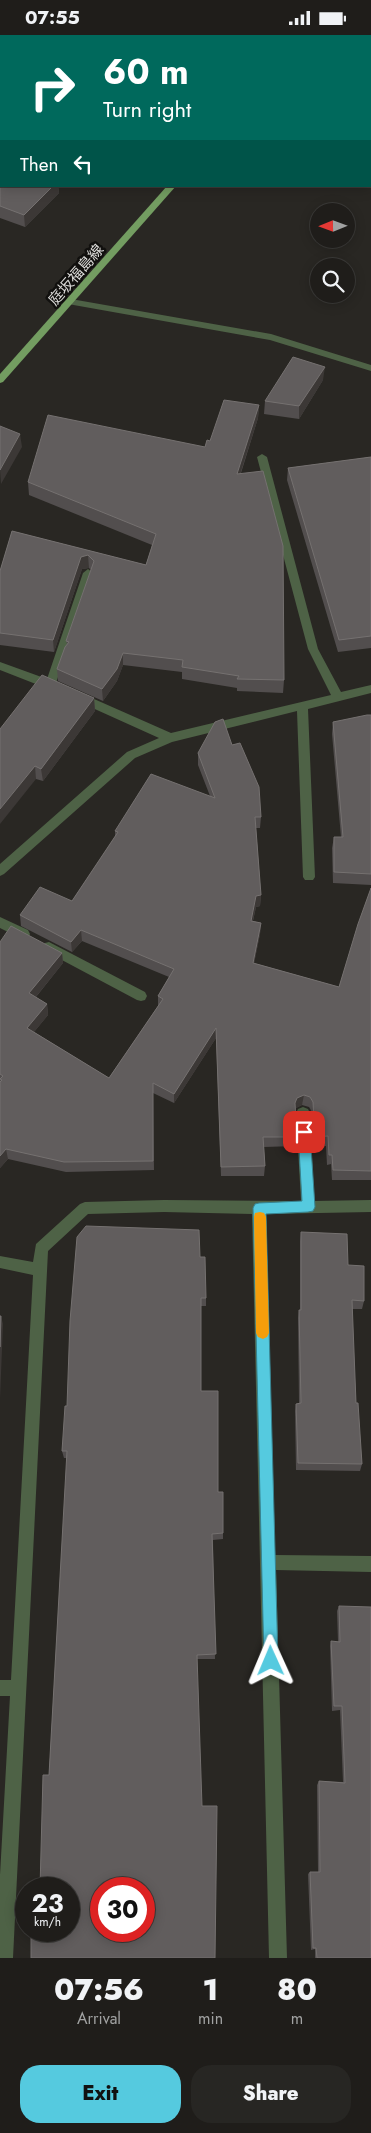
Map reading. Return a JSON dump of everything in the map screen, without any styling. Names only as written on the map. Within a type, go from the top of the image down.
[{"type":"main road","name":"庭坂福島線","points":[[0,380],[171,187]]},
{"type":"street","points":[[71,302],[271,337],[371,368]]},
{"type":"street","points":[[262,457],[313,649],[338,698]]},
{"type":"street","points":[[50,685],[88,573]]},
{"type":"street","points":[[0,666],[50,685],[170,738]]},
{"type":"street","points":[[0,871],[131,755],[170,738],[371,689]]},
{"type":"street","points":[[302,707],[309,877]]},
{"type":"street","points":[[0,921],[140,996]]},
{"type":"street","points":[[303,1113],[308,1207]]},
{"type":"street","points":[[4,1958],[40,1248],[85,1208],[371,1206]]},
{"type":"street","points":[[259,1208],[278,1958]]},
{"type":"street","points":[[0,1262],[39,1270]]},
{"type":"street","points":[[269,1561],[371,1563]]},
{"type":"street","points":[[0,1688],[18,1688]]},
{"type":"building","points":[[0,187],[52,187],[24,215],[0,206]]},
{"type":"building","points":[[293,357],[325,367],[299,406],[265,401]]},
{"type":"building","points":[[224,400],[259,405],[237,474],[263,471],[283,546],[284,680],[237,679],[239,676],[182,667],[183,660],[123,653],[117,669],[102,689],[57,669],[65,647],[69,642],[66,641],[94,561],[88,555],[81,557],[53,640],[0,633],[0,571],[12,531],[146,565],[156,534],[28,482],[48,415],[205,447],[207,440],[210,441]]},
{"type":"building","points":[[0,426],[20,434],[0,470]]},
{"type":"building","points":[[371,457],[371,636],[339,640],[288,468]]},
{"type":"building","points":[[42,675],[94,698],[41,769],[35,766],[0,809],[0,729]]},
{"type":"building","points":[[371,715],[371,874],[334,872],[334,837],[343,837],[333,722]]},
{"type":"building","points":[[223,719],[232,745],[240,743],[259,787],[261,817],[255,817],[261,895],[256,896],[251,921],[261,923],[253,963],[339,987],[371,888],[371,1171],[333,1170],[332,1155],[329,1155],[328,1136],[315,1137],[313,1102],[310,1097],[304,1095],[297,1098],[295,1103],[297,1137],[263,1137],[265,1166],[221,1167],[216,1028],[174,1094],[153,1083],[153,1161],[64,1162],[6,1149],[0,1156],[0,1082],[2,1080],[0,1079],[3,1076],[0,1074],[0,942],[11,926],[62,953],[29,993],[47,1004],[27,1028],[109,1078],[163,999],[158,996],[174,969],[81,930],[71,942],[20,915],[40,887],[72,901],[118,832],[115,831],[151,774],[215,798],[198,753],[215,722]]},
{"type":"building","points":[[86,1226],[199,1230],[200,1257],[205,1257],[206,1298],[201,1298],[201,1391],[218,1391],[218,1492],[223,1492],[223,1533],[212,1534],[216,1654],[197,1655],[202,1806],[217,1806],[215,1958],[31,1958],[31,1942],[80,1942],[80,1877],[40,1877],[43,1775],[49,1775],[67,1451],[62,1451],[65,1406],[67,1406],[70,1321],[77,1237]]},
{"type":"building","points":[[301,1232],[347,1234],[348,1265],[364,1266],[364,1301],[352,1300],[356,1403],[358,1403],[362,1464],[298,1463],[296,1404],[301,1403],[299,1310],[301,1310]]},
{"type":"building","points":[[339,1606],[371,1607],[371,1958],[317,1958],[316,1948],[313,1948],[310,1872],[320,1872],[319,1781],[345,1783],[342,1706],[334,1706],[331,1641],[340,1642]]},
{"type":"slow traffic","points":[[260,1217],[263,1333]]},
{"type":"route","points":[[271,1661],[259,1208],[308,1207],[304,1132]]}]
